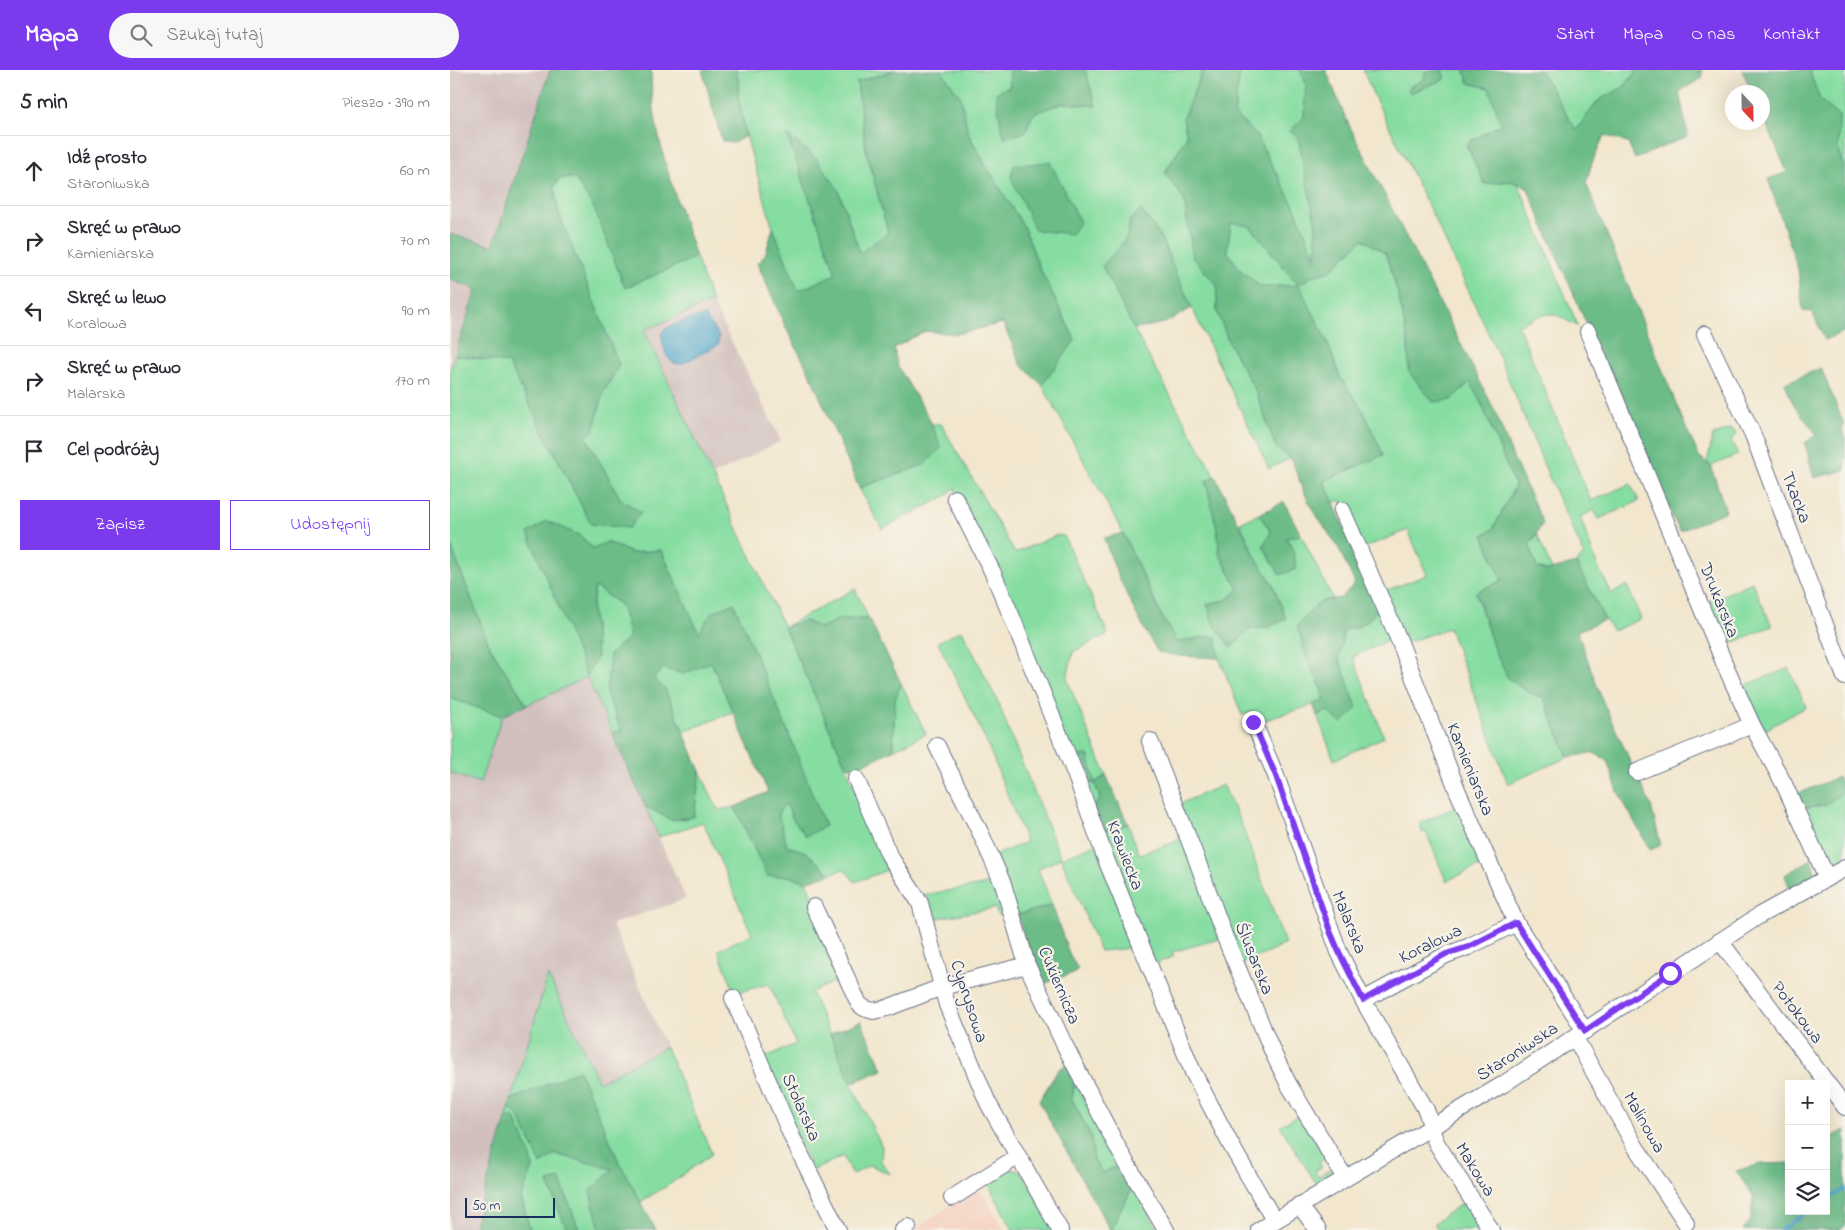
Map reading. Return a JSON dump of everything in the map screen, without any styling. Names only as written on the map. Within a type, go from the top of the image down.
[{"type":"street","name":"Drukarska","points":[[1588,332],[1725,664],[1752,724],[1784,784],[1827,878]]},
{"type":"street","name":"Tkacka","points":[[1705,334],[1753,435],[1845,677]]},
{"type":"street","name":"Krawiecka","points":[[955,498],[992,571],[1011,615],[1076,776],[1105,857],[1193,1072],[1232,1147],[1274,1220]]},
{"type":"street","name":"Kamieniarska","points":[[1342,510],[1399,640],[1458,792],[1516,923],[1580,1034]]},
{"type":"street","name":"Malarska","points":[[1253,722],[1276,776],[1339,952],[1363,1000],[1426,1110],[1430,1120],[1430,1128]]},
{"type":"street","points":[[1637,772],[1752,724]]},
{"type":"street","name":"Ślusarska","points":[[1150,741],[1224,935],[1274,1055],[1289,1086],[1346,1178]]},
{"type":"street","name":"Cukiernicza","points":[[937,746],[981,834],[1003,884],[1027,965],[1078,1073],[1120,1152],[1166,1230]]},
{"type":"street","name":"Cyprysowa","points":[[856,779],[889,855],[920,903],[946,1005],[972,1068],[988,1103],[1017,1157],[1060,1230]]},
{"type":"street","name":"Staroniwska","points":[[1259,1230],[1430,1128],[1580,1034],[1760,916],[1845,868]]},
{"type":"street","points":[[814,907],[859,1004],[873,1011],[887,1008],[942,986],[1027,965]]},
{"type":"street","name":"Koralowa","points":[[1363,1000],[1446,954],[1468,947],[1516,923]]},
{"type":"street","name":"Potokowa","points":[[1720,941],[1845,1107]]},
{"type":"street","name":"Stolarska","points":[[733,998],[792,1136],[838,1230]]},
{"type":"street","name":"Malinowa","points":[[1580,1034],[1635,1146],[1686,1223]]},
{"type":"street","name":"Makowa","points":[[1430,1128],[1437,1144],[1491,1230]]},
{"type":"street","points":[[952,1198],[1017,1157]]},
{"type":"street","points":[[1299,1205],[1318,1230]]},
{"type":"shaded area","points":[[450,70],[550,70],[493,246],[450,234]]},
{"type":"shaded area","points":[[450,280],[476,288],[450,370]]},
{"type":"shaded area","points":[[712,302],[781,441],[712,476],[644,330]]},
{"type":"shaded area","points":[[587,676],[686,899],[612,924],[666,1047],[599,1082],[548,976],[473,1230],[450,1230],[450,773],[480,783],[502,716]]},
{"type":"shaded area","points":[[975,1190],[982,1192],[1004,1230],[913,1230]]},
{"type":"green space","points":[[550,70],[651,70],[655,118],[660,141],[673,188],[696,257],[625,288],[594,208],[575,178],[560,178],[554,187],[559,214],[619,365],[603,393],[594,430],[586,437],[621,500],[641,512],[629,528],[591,524],[508,363],[455,355],[476,289],[450,280],[450,234],[493,246]]},
{"type":"green space","points":[[702,70],[736,70],[739,83],[738,95],[746,136],[733,143],[722,141]]},
{"type":"green space","points":[[736,70],[895,70],[857,82],[866,150],[888,233],[860,254],[838,189],[788,136],[836,274],[798,291],[773,228],[746,136],[738,95],[739,83]]},
{"type":"green space","points":[[895,70],[941,70],[961,98],[968,133],[1024,227],[1040,269],[1075,340],[1042,385],[1021,365],[1003,323],[957,334],[925,331],[894,348],[897,365],[929,418],[941,448],[924,465],[859,488],[810,374],[787,330],[757,263],[765,255],[773,228],[798,291],[836,274],[787,135],[816,158],[838,189],[860,253],[888,233],[866,150],[857,82]]},
{"type":"green space","points":[[941,70],[1009,70],[1011,86],[1025,132],[1033,113],[1064,103],[1096,106],[1085,70],[1203,70],[1183,118],[1187,136],[1165,173],[1184,199],[1193,258],[1217,285],[1217,311],[1229,342],[1256,392],[1276,447],[1291,458],[1269,469],[1181,285],[1159,234],[1141,211],[1130,220],[1127,237],[1103,266],[1139,339],[1215,476],[1206,481],[1218,534],[1219,553],[1239,590],[1226,600],[1207,604],[1250,629],[1269,627],[1273,584],[1257,560],[1240,523],[1259,514],[1271,532],[1293,548],[1285,537],[1301,535],[1333,599],[1319,602],[1310,667],[1317,678],[1325,701],[1259,722],[1255,711],[1242,715],[1219,658],[1216,637],[1210,636],[1177,642],[1160,613],[1123,533],[1042,385],[1075,340],[1040,269],[1024,227],[968,133],[961,98]]},
{"type":"green space","points":[[1009,70],[1085,70],[1096,106],[1064,103],[1034,113],[1025,132],[1005,138],[1001,127],[996,93],[1010,86]]},
{"type":"green space","points":[[1203,70],[1240,70],[1234,114],[1256,135],[1295,208],[1316,260],[1316,226],[1298,137],[1290,131],[1304,117],[1306,83],[1300,70],[1326,70],[1346,119],[1495,411],[1514,460],[1543,523],[1529,545],[1537,568],[1547,571],[1576,563],[1605,620],[1577,631],[1603,702],[1651,806],[1661,845],[1650,850],[1618,792],[1607,760],[1594,753],[1568,757],[1544,698],[1526,691],[1508,678],[1494,649],[1476,592],[1502,580],[1483,535],[1493,529],[1515,486],[1482,405],[1470,382],[1451,400],[1433,402],[1409,372],[1408,342],[1399,297],[1386,254],[1363,239],[1330,271],[1312,276],[1299,285],[1327,341],[1340,377],[1363,410],[1383,455],[1324,481],[1379,607],[1364,623],[1344,630],[1339,658],[1357,708],[1341,724],[1328,711],[1317,715],[1313,704],[1325,701],[1317,678],[1310,667],[1297,626],[1319,602],[1341,598],[1355,583],[1338,547],[1313,510],[1291,458],[1276,448],[1256,392],[1229,343],[1217,311],[1217,285],[1193,258],[1184,199],[1165,173],[1187,136],[1183,118]],"holes":[[[1231,223],[1250,226],[1298,285],[1261,287],[1239,269],[1227,251]]]},
{"type":"green space","points":[[1240,70],[1300,70],[1306,83],[1304,117],[1298,137],[1316,226],[1316,262],[1295,208],[1256,135],[1234,114]]},
{"type":"green space","points":[[1363,70],[1426,70],[1424,79],[1408,88],[1445,79],[1442,70],[1464,70],[1469,83],[1489,88],[1501,124],[1466,144],[1485,184],[1510,181],[1518,183],[1578,326],[1552,314],[1537,317],[1518,325],[1591,501],[1630,484],[1639,501],[1599,519],[1594,510],[1580,517],[1597,565],[1612,594],[1627,585],[1641,619],[1613,631],[1605,620],[1576,563],[1584,554],[1557,496],[1497,352]]},
{"type":"green space","points":[[1426,70],[1442,70],[1445,79],[1410,93],[1408,88],[1424,79]]},
{"type":"green space","points":[[1464,70],[1540,70],[1576,130],[1599,100],[1624,87],[1637,70],[1702,70],[1702,78],[1679,92],[1688,136],[1635,159],[1628,143],[1604,135],[1586,183],[1686,428],[1699,456],[1711,467],[1726,511],[1680,531],[1661,495],[1527,187],[1510,181],[1485,184],[1466,144],[1501,124],[1489,88],[1469,83]]},
{"type":"green space","points":[[1540,70],[1637,70],[1624,87],[1599,100],[1576,131]]},
{"type":"green space","points":[[1742,70],[1809,70],[1820,100],[1839,116],[1838,150],[1845,172],[1845,331],[1825,340],[1812,312],[1803,311],[1798,269],[1768,179],[1787,172],[1769,130],[1770,85],[1749,85]]},
{"type":"green space","points":[[1809,70],[1845,70],[1845,172],[1838,150],[1839,116],[1820,100]]},
{"type":"green space","points":[[1050,162],[1080,222],[1071,234],[1035,230],[1011,177],[1014,165]]},
{"type":"green space","points":[[560,178],[575,178],[594,208],[625,288],[696,257],[712,302],[644,330],[784,627],[846,766],[888,870],[855,882],[844,869],[830,874],[806,852],[787,846],[778,813],[786,802],[792,818],[806,779],[790,737],[755,655],[699,634],[661,550],[632,553],[607,542],[594,549],[579,535],[597,657],[592,606],[595,587],[621,605],[630,636],[606,693],[622,731],[612,733],[587,677],[527,705],[490,647],[450,544],[450,370],[455,355],[508,363],[591,524],[640,512],[621,500],[586,437],[594,429],[603,393],[619,365],[559,214],[554,187]]},
{"type":"green space","points":[[1141,210],[1159,234],[1192,308],[1165,323],[1134,329],[1102,266],[1127,237],[1130,220]]},
{"type":"green space","points":[[1231,222],[1250,226],[1299,285],[1312,276],[1330,271],[1363,239],[1386,254],[1399,297],[1408,342],[1409,372],[1451,400],[1470,381],[1482,405],[1515,486],[1493,529],[1483,535],[1502,580],[1476,593],[1494,649],[1508,677],[1526,691],[1544,698],[1568,757],[1508,784],[1449,628],[1405,643],[1382,592],[1427,575],[1408,530],[1363,548],[1341,500],[1333,503],[1324,481],[1383,455],[1363,410],[1340,377],[1327,341],[1239,269],[1227,251]]},
{"type":"green space","points":[[1821,368],[1843,422],[1845,470],[1814,478],[1805,443],[1817,435],[1794,405],[1785,383]]},
{"type":"green space","points":[[931,424],[941,424],[1015,553],[1057,535],[1064,536],[1108,634],[1073,652],[1067,679],[1106,775],[1095,783],[1100,799],[1093,808],[1084,784],[1094,783],[1072,756],[955,488],[946,496],[882,529],[859,488],[926,463],[941,448]]},
{"type":"green space","points":[[1732,429],[1737,435],[1731,440],[1738,455],[1711,466],[1707,463],[1713,435]]},
{"type":"green space","points":[[1215,476],[1257,560],[1273,584],[1286,619],[1269,627],[1250,629],[1231,648],[1213,623],[1207,604],[1226,600],[1239,590],[1219,553],[1218,534],[1206,481]]},
{"type":"green space","points":[[1284,502],[1301,535],[1286,538],[1293,548],[1296,569],[1280,575],[1263,546],[1271,532],[1259,514]]},
{"type":"green space","points":[[547,521],[579,535],[594,549],[607,542],[632,553],[661,550],[699,633],[711,613],[734,603],[825,826],[806,836],[792,818],[786,803],[778,813],[787,846],[806,852],[830,874],[806,882],[788,876],[767,876],[735,807],[768,792],[711,662],[683,674],[663,668],[654,678],[665,689],[700,771],[694,817],[671,820],[645,806],[612,733],[622,731],[606,693],[610,654],[630,636],[621,605],[595,587],[592,606],[597,657],[587,676],[528,533]]},
{"type":"green space","points":[[1123,533],[1160,613],[1177,642],[1210,636],[1216,637],[1219,658],[1179,656],[1158,652],[1128,596],[1104,538]]},
{"type":"green space","points":[[1537,534],[1552,570],[1547,571],[1537,568],[1529,545]]},
{"type":"green space","points":[[450,544],[490,647],[527,705],[502,716],[450,698]]},
{"type":"green space","points":[[1752,582],[1772,626],[1725,646],[1708,602]]},
{"type":"green space","points":[[855,589],[869,619],[839,619],[820,628],[806,621],[784,627]]},
{"type":"green space","points":[[1379,607],[1393,638],[1353,657],[1384,737],[1334,760],[1317,715],[1328,711],[1356,708],[1339,658],[1344,630],[1359,627]]},
{"type":"green space","points":[[839,619],[869,619],[901,683],[895,700],[893,750],[856,768],[846,766],[784,627],[806,621],[820,628]]},
{"type":"green space","points":[[962,630],[998,702],[1061,858],[1038,869],[1052,905],[1017,915],[996,855],[1026,842],[987,743],[938,642]]},
{"type":"green space","points":[[711,661],[733,712],[684,732],[665,689],[654,678],[663,668],[683,674]]},
{"type":"green space","points":[[1789,668],[1806,707],[1765,730],[1743,686]]},
{"type":"green space","points":[[901,683],[926,734],[893,750],[895,700]]},
{"type":"green space","points":[[450,698],[502,716],[480,783],[450,773]]},
{"type":"green space","points":[[1088,755],[1095,783],[1084,784],[1072,756]]},
{"type":"green space","points":[[700,771],[718,810],[735,807],[767,876],[788,876],[806,882],[815,901],[843,978],[811,992],[851,1083],[882,1147],[881,1161],[890,1174],[870,1165],[852,1175],[843,1156],[812,1171],[763,1058],[796,1044],[769,984],[735,993],[718,950],[752,934],[703,822],[659,837],[645,806],[672,820],[694,817]]},
{"type":"green space","points":[[1106,775],[1128,824],[1101,832],[1093,808],[1100,799],[1095,783]]},
{"type":"green space","points":[[1838,777],[1845,791],[1825,805],[1801,808],[1795,795]]},
{"type":"green space","points":[[1223,785],[1241,823],[1285,944],[1240,965],[1179,804]]},
{"type":"green space","points":[[1845,791],[1845,860],[1842,862],[1837,860],[1826,865],[1801,808],[1825,805]]},
{"type":"green space","points":[[1458,806],[1484,864],[1446,881],[1426,832],[1422,833],[1420,823]]},
{"type":"green space","points":[[1128,824],[1139,854],[1175,842],[1183,833],[1219,939],[1172,952],[1174,956],[1153,965],[1101,832]]},
{"type":"green space","points":[[1096,844],[1134,945],[1123,949],[1100,951],[1061,858]]},
{"type":"green space","points":[[1811,859],[1816,875],[1790,890],[1785,875]]},
{"type":"green space","points":[[996,878],[1008,914],[998,915],[995,908],[933,919],[922,895],[983,885]]},
{"type":"green space","points":[[1052,905],[1070,956],[1078,969],[1073,973],[1041,985],[1017,915]]},
{"type":"green space","points":[[548,975],[599,1082],[666,1047],[712,1154],[667,1186],[640,1202],[619,1162],[579,1071],[511,1100]]},
{"type":"green space","points":[[861,1021],[883,1070],[851,1083],[830,1034]]},
{"type":"green space","points":[[1068,1063],[1075,1081],[1072,1099],[1091,1137],[1094,1160],[1102,1173],[1121,1164],[1134,1186],[1120,1210],[1112,1230],[1110,1230],[1039,1101],[1058,1070]]},
{"type":"green space","points":[[579,1070],[619,1162],[656,1230],[600,1230],[590,1192],[612,1169],[555,1154],[541,1164],[518,1115],[509,1108],[511,1100]]},
{"type":"green space","points":[[1075,1081],[1118,1166],[1102,1173],[1094,1160],[1091,1136],[1072,1099]]},
{"type":"green space","points":[[509,1108],[518,1114],[541,1164],[555,1154],[613,1169],[597,1215],[600,1230],[579,1230],[560,1179],[548,1183],[567,1230],[530,1230],[521,1197],[533,1168],[531,1157],[515,1118],[507,1116]]},
{"type":"green space","points":[[507,1116],[515,1118],[531,1157],[533,1168],[521,1197],[530,1230],[473,1230]]},
{"type":"green space","points":[[1295,1117],[1302,1117],[1325,1158],[1319,1163],[1322,1167],[1315,1171],[1318,1177],[1333,1167],[1335,1173],[1316,1183],[1280,1126]]},
{"type":"green space","points":[[1845,1130],[1845,1226],[1840,1230],[1743,1230],[1751,1220],[1753,1196],[1736,1171],[1760,1164],[1785,1163],[1785,1215],[1830,1215],[1830,1138]]},
{"type":"green space","points":[[1007,1169],[1021,1171],[1057,1230],[1013,1230],[987,1182]]},
{"type":"green space","points":[[560,1179],[579,1230],[567,1230],[548,1182]]},
{"type":"green space","points":[[1134,1186],[1158,1230],[1112,1230],[1120,1210]]},
{"type":"green space","points":[[1468,1199],[1487,1230],[1438,1230],[1434,1223]]},
{"type":"water","points":[[705,316],[719,336],[718,345],[682,364],[672,362],[664,349],[661,333],[675,324]]},
{"type":"waterway","points":[[1830,1198],[1845,1189]]},
{"type":"waterway","points":[[1781,1230],[1802,1215]]},
{"type":"route","points":[[1253,722],[1276,776],[1330,931],[1363,1000],[1446,954],[1468,947],[1516,923],[1585,1031],[1670,973]]}]
